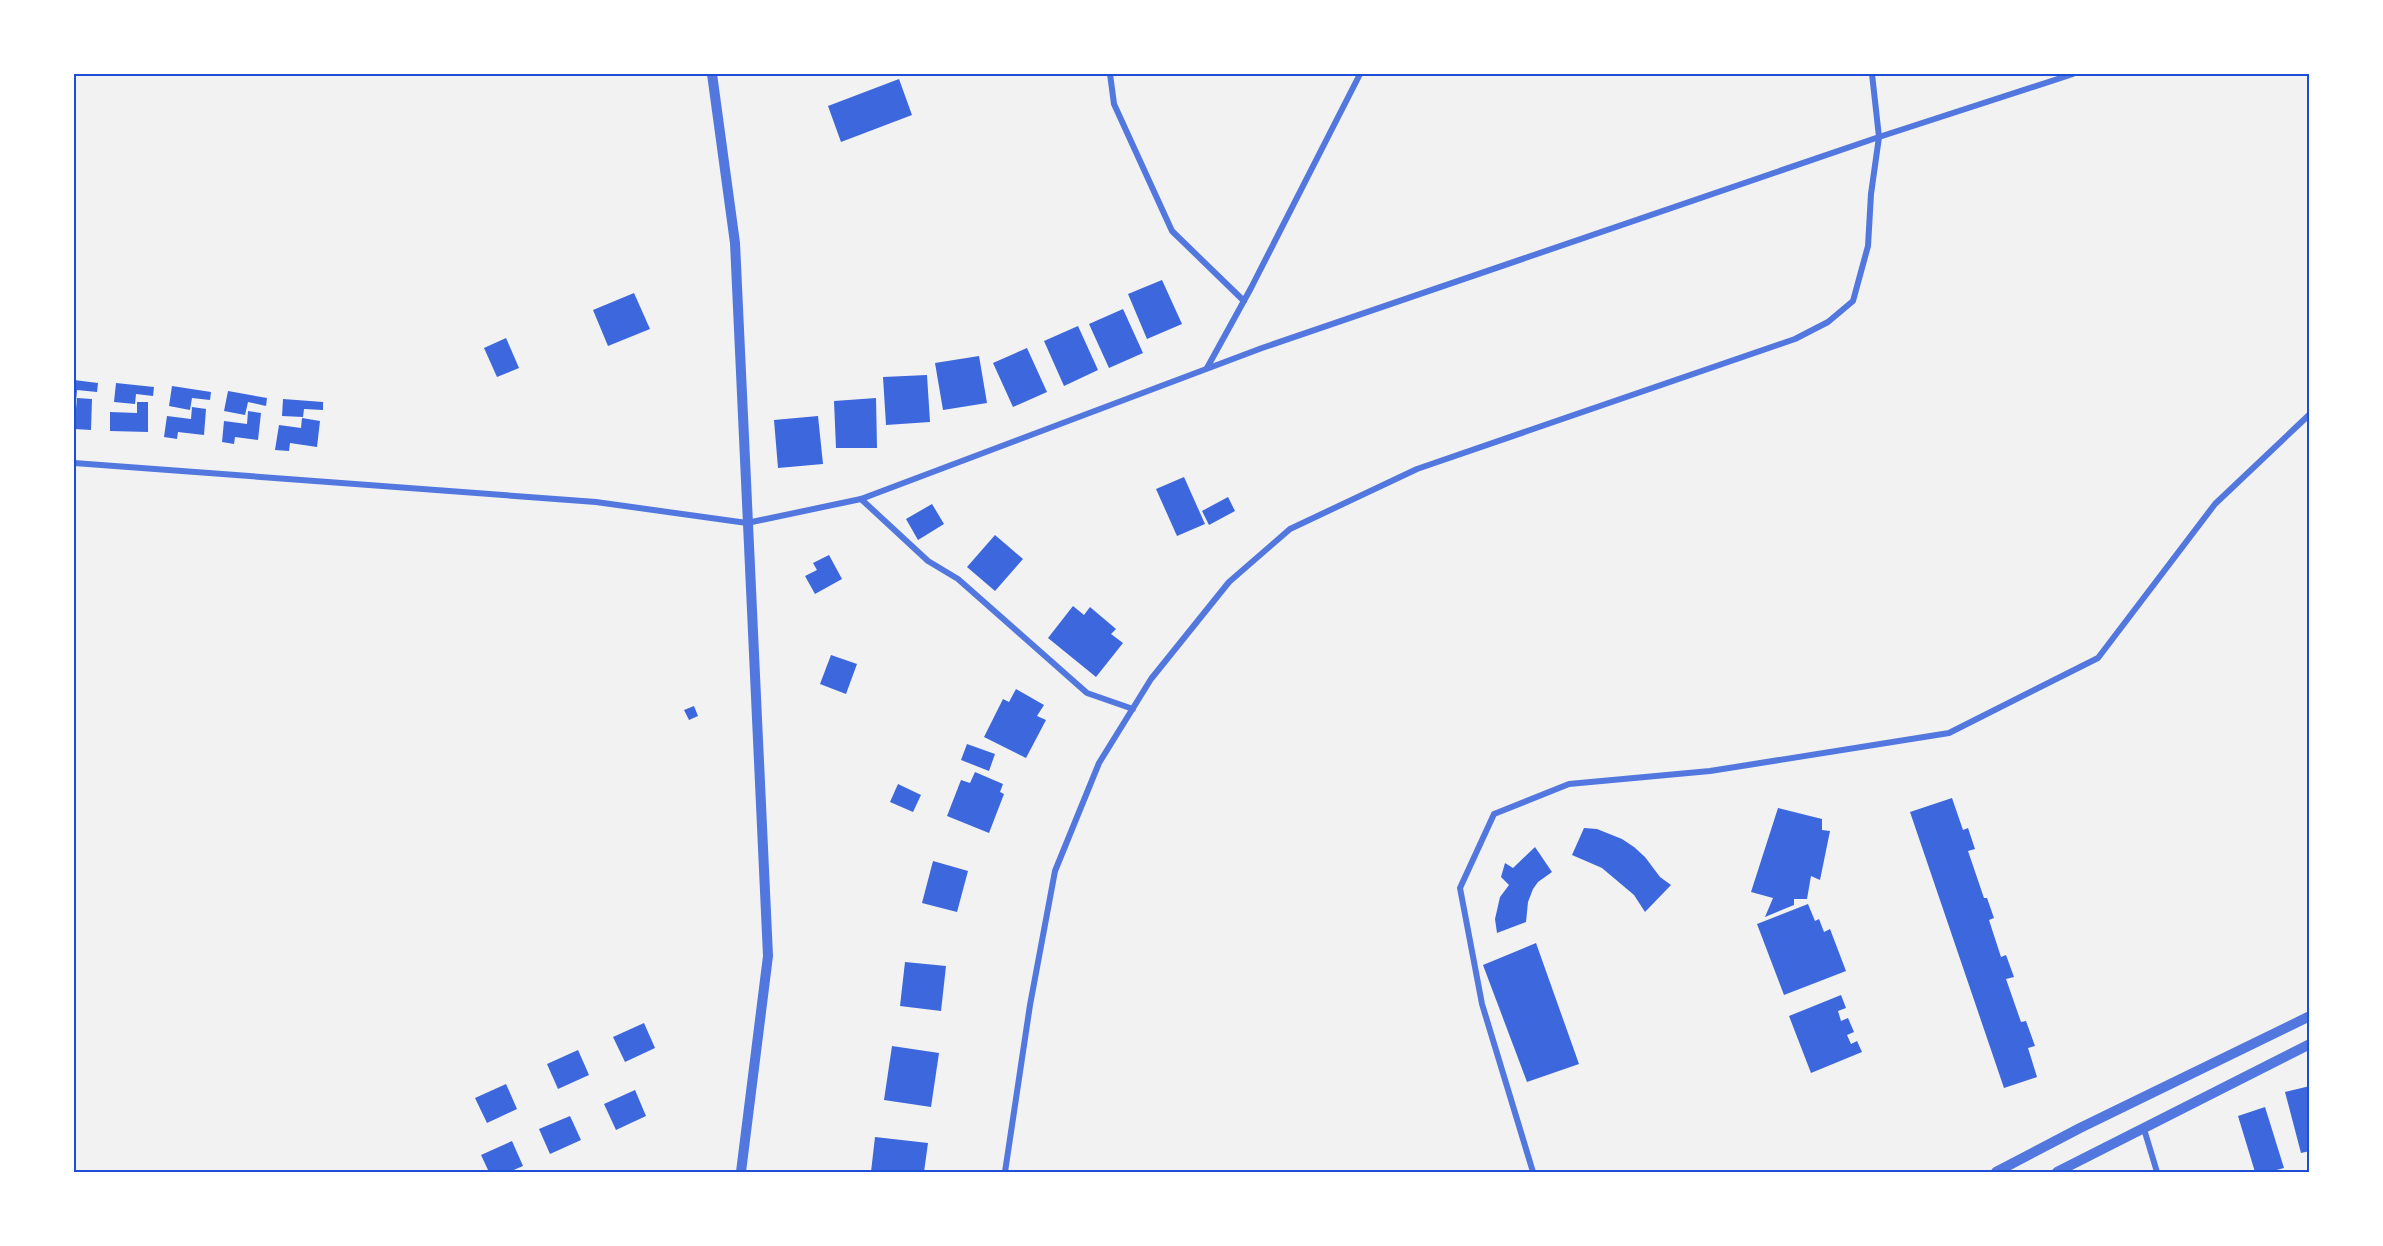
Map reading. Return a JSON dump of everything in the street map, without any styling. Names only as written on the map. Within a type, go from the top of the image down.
[{"type":"street","points":[[712,74],[735,243],[768,956],[741,1173]]},
{"type":"street","points":[[1110,74],[1114,104],[1172,231],[1244,301]]},
{"type":"street","points":[[1207,368],[1244,301],[1360,74]]},
{"type":"street","points":[[1005,1173],[1030,1005],[1055,872],[1099,763],[1150,679],[1229,582],[1290,529],[1417,469],[1796,339],[1828,322],[1853,301],[1868,246],[1871,194],[1880,137],[1872,74]]},
{"type":"street","points":[[74,463],[596,502],[747,523],[861,499],[1207,368],[1557,246],[2073,74]]},
{"type":"street","points":[[1533,1173],[1482,1004],[1460,888],[1494,814],[1569,784],[1710,771],[1949,733],[2098,658],[2215,504],[2310,414]]},
{"type":"street","points":[[861,499],[928,561],[958,579],[1087,693],[1133,709]]},
{"type":"street","points":[[1996,1173],[2080,1128],[2310,1016]]},
{"type":"street","points":[[2056,1173],[2310,1044]]},
{"type":"street","points":[[2144,1129],[2157,1173]]},
{"type":"building","points":[[899,79],[912,115],[841,142],[828,106]]},
{"type":"building","points":[[1162,280],[1182,324],[1147,339],[1128,294]]},
{"type":"building","points":[[634,293],[650,329],[608,346],[593,310]]},
{"type":"building","points":[[1123,309],[1143,353],[1109,368],[1089,324]]},
{"type":"building","points":[[1078,326],[1098,370],[1064,386],[1044,341]]},
{"type":"building","points":[[506,338],[519,368],[497,377],[484,348]]},
{"type":"building","points":[[1027,348],[1047,392],[1013,407],[993,363]]},
{"type":"building","points":[[979,356],[987,403],[943,410],[935,363]]},
{"type":"building","points":[[927,375],[930,422],[886,425],[883,377]]},
{"type":"building","points":[[74,380],[98,383],[97,392],[77,390],[76,402],[74,402]]},
{"type":"building","points":[[116,383],[154,387],[153,396],[136,394],[135,404],[114,402]]},
{"type":"building","points":[[172,386],[211,392],[210,400],[192,398],[190,410],[169,406]]},
{"type":"building","points":[[228,391],[267,398],[266,406],[248,402],[245,415],[224,411]]},
{"type":"building","points":[[77,398],[92,399],[91,430],[74,429],[74,409],[76,409]]},
{"type":"building","points":[[876,398],[877,448],[836,448],[834,401]]},
{"type":"building","points":[[283,399],[323,402],[323,410],[304,409],[303,417],[282,416]]},
{"type":"building","points":[[137,402],[148,402],[148,432],[110,431],[110,412],[137,413]]},
{"type":"building","points":[[192,407],[206,409],[204,435],[178,432],[177,439],[164,437],[167,416],[191,419]]},
{"type":"building","points":[[248,411],[261,413],[258,440],[235,437],[234,444],[222,442],[224,421],[247,424]]},
{"type":"building","points":[[818,416],[823,464],[778,468],[774,420]]},
{"type":"building","points":[[302,418],[320,421],[317,447],[290,443],[289,451],[275,450],[279,425],[301,428]]},
{"type":"building","points":[[1184,477],[1205,524],[1177,536],[1156,489]]},
{"type":"building","points":[[1228,497],[1235,511],[1209,525],[1202,511]]},
{"type":"building","points":[[932,504],[944,524],[918,540],[906,519]]},
{"type":"building","points":[[995,535],[1023,559],[995,591],[967,567]]},
{"type":"building","points":[[829,555],[842,579],[815,594],[805,576],[817,570],[813,563]]},
{"type":"building","points":[[1073,606],[1084,615],[1090,607],[1116,629],[1111,634],[1123,643],[1096,677],[1048,638]]},
{"type":"building","points":[[831,655],[857,664],[846,694],[820,684]]},
{"type":"building","points":[[1016,689],[1044,705],[1037,716],[1046,720],[1026,758],[984,737],[1003,699],[1009,702]]},
{"type":"building","points":[[694,706],[698,716],[689,720],[684,710]]},
{"type":"building","points":[[967,744],[995,754],[989,771],[961,760]]},
{"type":"building","points":[[975,772],[1003,784],[1000,792],[1004,794],[989,833],[947,816],[961,780],[970,783]]},
{"type":"building","points":[[898,784],[921,795],[913,812],[890,802]]},
{"type":"building","points":[[1952,798],[1963,830],[1968,828],[1975,849],[1968,851],[1984,898],[1987,898],[1994,918],[1989,920],[2001,957],[2006,955],[2014,977],[2006,979],[2021,1022],[2026,1021],[2035,1046],[2028,1048],[2037,1077],[2004,1088],[1910,812]]},
{"type":"building","points":[[1778,808],[1822,819],[1822,830],[1830,831],[1820,880],[1811,876],[1807,899],[1794,899],[1794,905],[1765,917],[1773,898],[1751,892]]},
{"type":"building","points":[[1584,828],[1597,829],[1622,839],[1645,857],[1660,877],[1671,885],[1645,912],[1634,895],[1602,868],[1572,855]]},
{"type":"building","points":[[1535,847],[1552,872],[1538,882],[1533,889],[1528,902],[1526,922],[1497,933],[1495,919],[1500,897],[1509,885],[1501,877],[1505,863],[1513,868]]},
{"type":"building","points":[[933,861],[968,871],[957,912],[922,903]]},
{"type":"building","points":[[1808,904],[1815,921],[1819,919],[1824,932],[1830,929],[1846,971],[1784,995],[1757,924]]},
{"type":"building","points":[[1536,943],[1579,1064],[1527,1082],[1483,965]]},
{"type":"building","points":[[905,962],[946,966],[941,1011],[900,1006]]},
{"type":"building","points":[[1841,995],[1846,1008],[1838,1011],[1841,1021],[1848,1018],[1854,1032],[1847,1035],[1851,1044],[1857,1041],[1862,1052],[1811,1073],[1789,1016]]},
{"type":"building","points":[[644,1023],[655,1048],[625,1062],[613,1037]]},
{"type":"building","points":[[892,1046],[939,1053],[931,1107],[884,1100]]},
{"type":"building","points":[[578,1050],[589,1075],[558,1089],[547,1064]]},
{"type":"building","points":[[506,1084],[517,1109],[487,1123],[475,1098]]},
{"type":"building","points":[[2310,1086],[2310,1151],[2301,1153],[2285,1092]]},
{"type":"building","points":[[635,1090],[646,1116],[616,1130],[604,1104]]},
{"type":"building","points":[[2265,1107],[2284,1168],[2269,1172],[2255,1172],[2238,1116]]},
{"type":"building","points":[[570,1116],[581,1140],[550,1154],[539,1129]]},
{"type":"building","points":[[875,1137],[928,1143],[924,1172],[871,1172]]},
{"type":"building","points":[[512,1141],[523,1166],[509,1172],[489,1172],[481,1155]]}]
